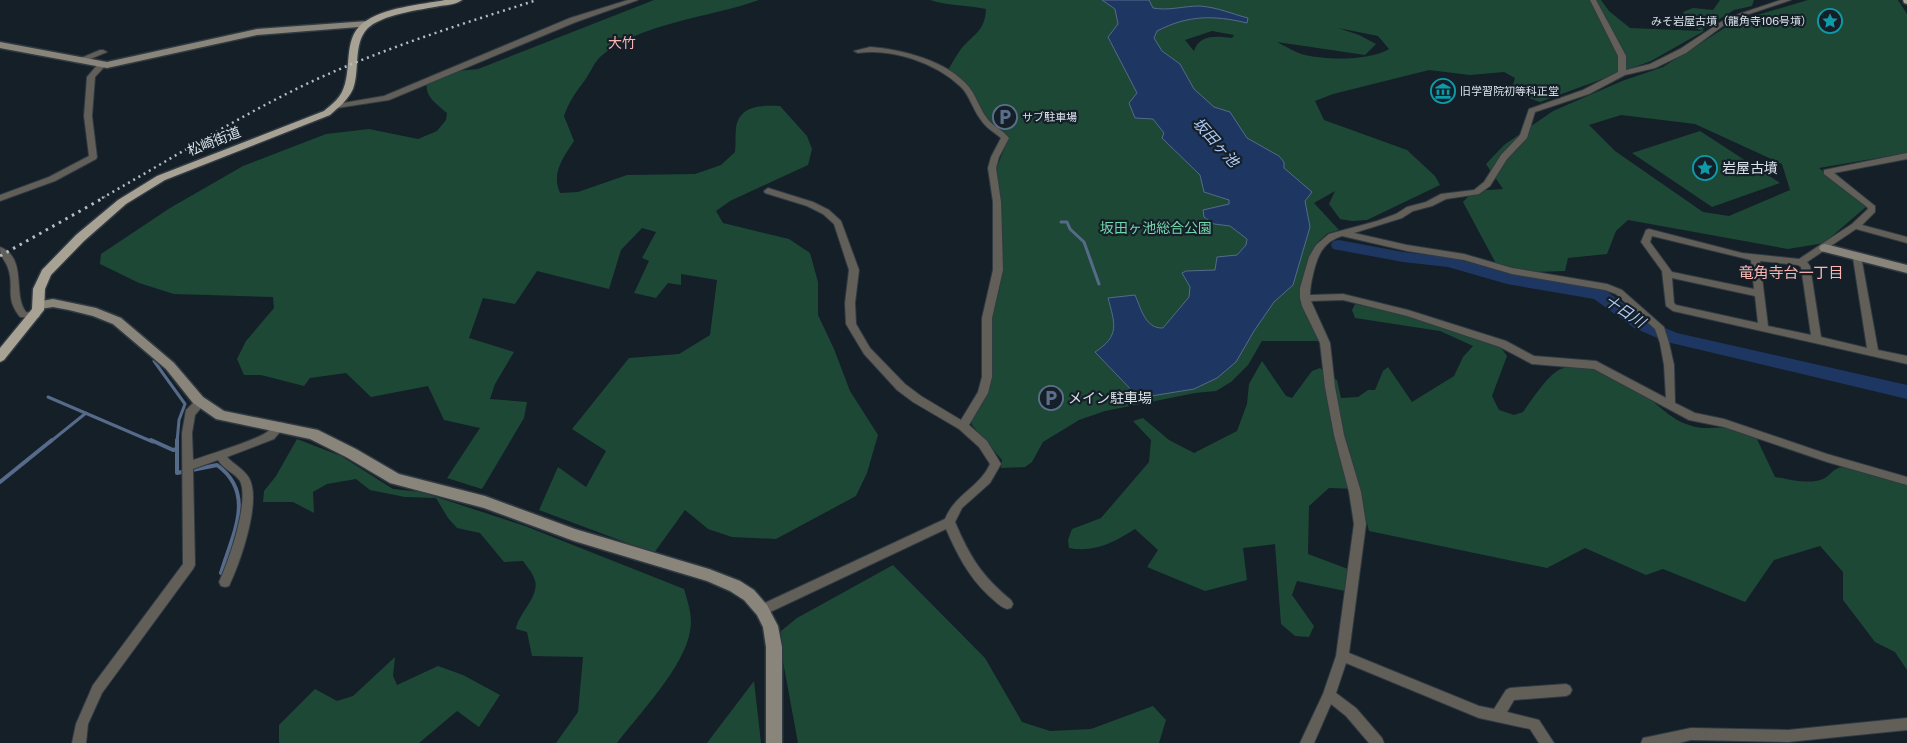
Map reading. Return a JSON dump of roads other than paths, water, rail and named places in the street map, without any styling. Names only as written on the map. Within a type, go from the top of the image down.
[{"type":"main road","points":[[368,24],[388,16],[458,0]]},
{"type":"main road","name":"松崎街道","points":[[37,310],[39,289],[46,274],[80,238],[140,190],[172,173],[320,116],[336,106],[350,85],[354,69],[357,38],[368,24]]},
{"type":"main road","points":[[0,357],[37,310]]},
{"type":"street","points":[[336,106],[386,98],[573,20],[635,0]]},
{"type":"street","points":[[1594,0],[1622,56],[1622,73]]},
{"type":"street","points":[[1307,743],[1329,695],[1342,656],[1360,524],[1335,416],[1325,343],[1305,298],[1306,285],[1319,247],[1332,236],[1380,223],[1399,216],[1410,209],[1430,204],[1444,196],[1476,192],[1487,184],[1504,157],[1524,136],[1532,111],[1586,92],[1622,73],[1652,66],[1683,51],[1729,19],[1788,0]]},
{"type":"street","points":[[0,45],[102,65],[257,32],[302,27],[368,24]]},
{"type":"street","points":[[858,51],[880,50],[936,66],[964,87],[986,122],[1005,138],[995,157],[992,168],[997,202],[998,270],[987,318],[987,377],[982,393],[962,426]]},
{"type":"street","points":[[80,60],[103,52]]},
{"type":"street","points":[[1,197],[52,179],[90,160],[92,157],[88,116],[91,77],[102,65]]},
{"type":"street","points":[[1801,262],[1806,257],[1825,248],[1855,226],[1870,212],[1871,206],[1827,172],[1907,156]]},
{"type":"street","points":[[768,191],[810,204],[826,212],[838,223],[854,270],[850,303],[851,324],[867,351],[909,393],[962,426],[983,444],[996,464],[993,474],[956,505],[950,522],[958,546],[970,568],[987,587],[1007,604]]},
{"type":"street","points":[[1855,226],[1907,240]]},
{"type":"street","points":[[1816,339],[1805,266],[1801,262],[1755,258],[1649,232],[1646,242],[1667,274],[1669,304],[1673,308],[1907,360]]},
{"type":"street","points":[[1341,234],[1407,248],[1445,253],[1512,271],[1607,287],[1619,292],[1643,311],[1664,334],[1669,373],[1670,404]]},
{"type":"street","points":[[1825,248],[1858,258],[1907,269]]},
{"type":"street","points":[[2,256],[16,272],[14,301],[23,315],[53,303],[96,312],[117,321],[170,366],[201,402],[221,415],[312,434],[330,442],[395,479],[485,502],[574,535],[709,575],[749,595],[762,610],[770,626],[774,647],[774,743]]},
{"type":"street","points":[[1755,258],[1763,328]]},
{"type":"street","points":[[1858,258],[1873,352]]},
{"type":"street","points":[[1667,274],[1758,293]]},
{"type":"street","points":[[1305,298],[1344,297],[1408,313],[1503,344],[1532,360],[1596,364],[1693,417],[1724,423],[1827,458],[1907,481]]},
{"type":"street","points":[[78,743],[82,724],[97,689],[189,565],[187,467],[190,413],[201,402]]},
{"type":"street","points":[[187,467],[270,436],[280,426]]},
{"type":"street","points":[[221,455],[245,480],[247,494],[239,547],[225,582]]},
{"type":"street","points":[[762,610],[950,522]]},
{"type":"street","points":[[1342,656],[1479,712],[1534,724],[1547,743]]},
{"type":"street","points":[[1497,716],[1510,694],[1566,690]]},
{"type":"street","points":[[1329,695],[1347,708],[1377,743]]},
{"type":"street","points":[[1648,743],[1673,736],[1701,733],[1788,736],[1907,724]]},
{"type":"water","name":"坂田ヶ池","points":[[1102,0],[1149,0],[1153,8],[1159,9],[1199,6],[1218,9],[1248,18],[1247,23],[1212,18],[1190,19],[1157,31],[1154,38],[1162,51],[1180,64],[1194,89],[1214,107],[1230,112],[1247,138],[1279,156],[1284,162],[1284,168],[1312,192],[1305,201],[1310,227],[1293,285],[1274,302],[1236,362],[1217,378],[1194,389],[1139,398],[1095,352],[1109,340],[1114,329],[1108,298],[1135,295],[1144,317],[1152,325],[1163,328],[1189,297],[1190,287],[1182,273],[1186,271],[1215,270],[1217,257],[1237,255],[1246,245],[1247,239],[1230,226],[1214,224],[1204,217],[1203,210],[1229,204],[1229,200],[1204,192],[1200,175],[1162,138],[1164,133],[1153,119],[1135,118],[1129,103],[1137,93],[1108,37],[1118,24],[1115,9]]},
{"type":"waterway","points":[[1061,222],[1067,222],[1070,229],[1084,242],[1099,284]]},
{"type":"waterway","name":"十日川","points":[[1339,245],[1403,257],[1448,262],[1507,278],[1599,294],[1640,324],[1673,338],[1907,392]]},
{"type":"waterway","points":[[154,361],[185,404],[179,420],[177,442]]},
{"type":"waterway","points":[[48,397],[86,413]]},
{"type":"waterway","points":[[50,442],[86,413]]},
{"type":"waterway","points":[[86,413],[153,442]]},
{"type":"waterway","points":[[0,482],[52,440]]},
{"type":"waterway","points":[[151,440],[173,450],[177,449]]},
{"type":"waterway","points":[[177,442],[177,449]]},
{"type":"waterway","points":[[177,449],[177,473],[217,465],[229,476],[236,489],[239,502],[238,516],[221,573]]},
{"type":"railway","points":[[102,198],[234,122],[315,80],[397,47],[537,0]]},
{"type":"railway","points":[[0,256],[105,197]]},
{"type":"place","name":"みそ岩屋古墳（龍角寺106号墳）","points":[[1830,21]]},
{"type":"place","name":"旧学習院初等科正堂","points":[[1443,91]]},
{"type":"place","name":"サブ駐車場","points":[[1005,117]]},
{"type":"place","name":"岩屋古墳","points":[[1705,168]]},
{"type":"place","name":"メイン駐車場","points":[[1051,398]]},
{"type":"district","name":"大竹","points":[[622,43]]},
{"type":"district","name":"竜角寺台一丁目","points":[[1791,272]]},
{"type":"park label","name":"坂田ヶ池総合公園","points":[[1156,228]]}]
